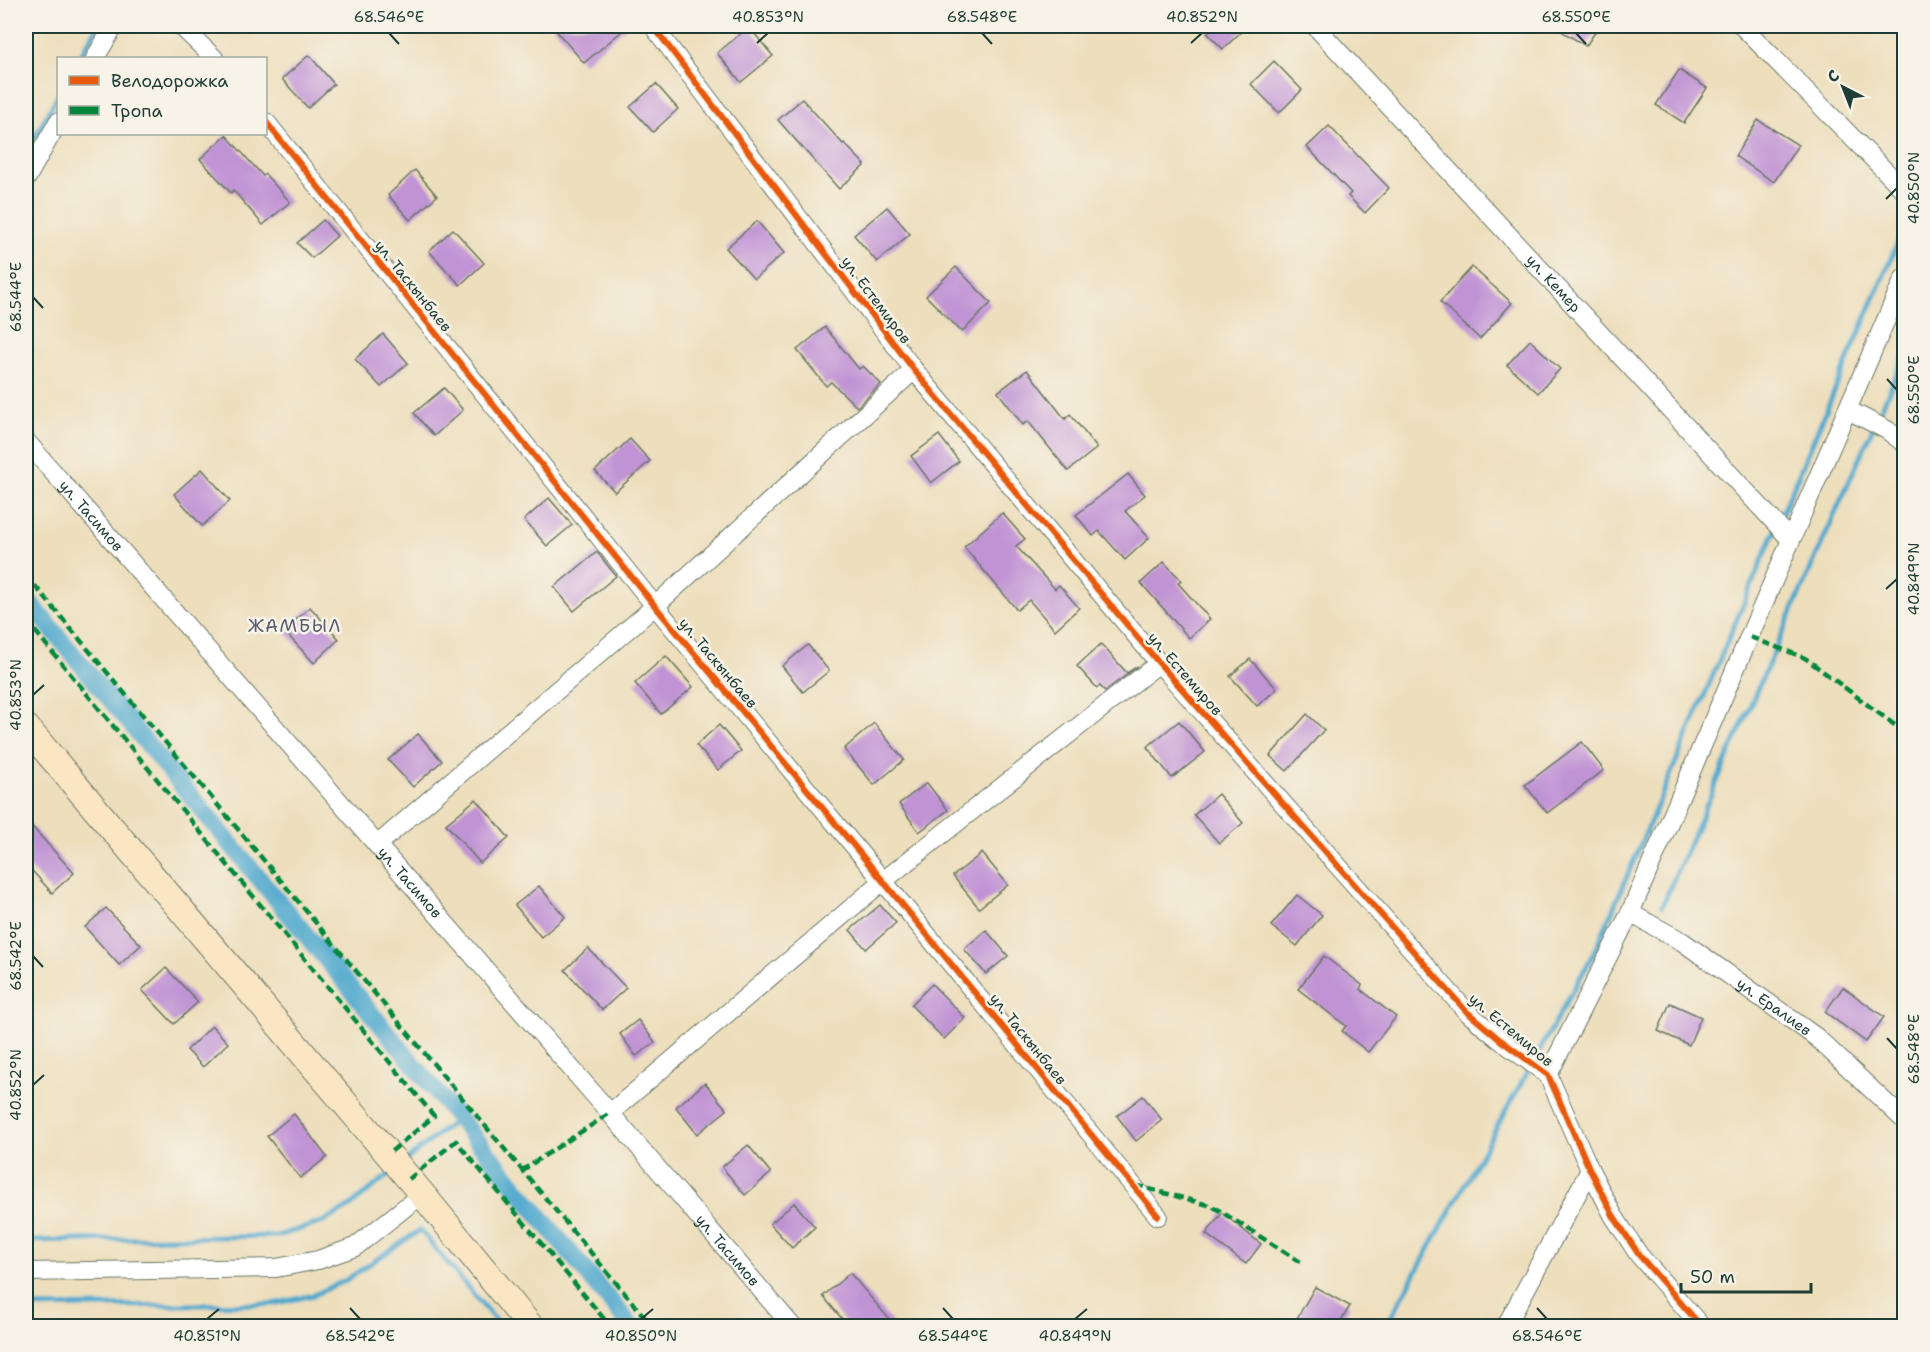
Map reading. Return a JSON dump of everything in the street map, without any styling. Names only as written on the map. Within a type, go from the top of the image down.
[{"type":"main road","points":[[26,727],[422,1194],[530,1326]]},
{"type":"street","points":[[96,57],[114,26]]},
{"type":"street","points":[[181,26],[213,57]]},
{"type":"street","name":"ул. Естемиров","points":[[653,26],[914,370],[1159,663],[1466,1011],[1548,1075],[1590,1170],[1613,1215],[1639,1255],[1701,1326]]},
{"type":"street","name":"ул. Кемер","points":[[1316,26],[1791,540]]},
{"type":"street","points":[[1742,26],[1905,189]]},
{"type":"street","name":"ул. Таскынбаев","points":[[267,123],[655,606],[1158,1216]]},
{"type":"street","points":[[26,179],[57,124]]},
{"type":"street","points":[[1548,1075],[1630,913],[1905,278]]},
{"type":"street","points":[[377,845],[655,606],[914,370]]},
{"type":"street","points":[[1848,410],[1905,442]]},
{"type":"street","name":"ул. Тасимов","points":[[26,441],[792,1326]]},
{"type":"street","points":[[610,1113],[883,881],[1159,663]]},
{"type":"street","name":"ул. Ералиев","points":[[1630,913],[1683,942],[1816,1037],[1905,1120]]},
{"type":"street","points":[[1506,1326],[1590,1170]]},
{"type":"street","points":[[26,1272],[276,1268],[318,1260],[355,1247],[422,1194]]},
{"type":"building","points":[[552,26],[628,26],[584,63]]},
{"type":"building","points":[[1214,26],[1247,26],[1223,49],[1207,33]]},
{"type":"building","points":[[1553,26],[1599,26],[1586,46]]},
{"type":"building","points":[[749,27],[773,56],[741,82],[717,53]]},
{"type":"building","points":[[309,55],[334,84],[308,108],[282,79]]},
{"type":"building","points":[[1274,61],[1302,90],[1279,113],[1251,84]]},
{"type":"building","points":[[1679,70],[1707,88],[1684,123],[1656,105]]},
{"type":"building","points":[[656,84],[678,109],[653,132],[630,107]]},
{"type":"building","points":[[802,99],[865,165],[839,189],[778,120]]},
{"type":"building","points":[[1758,120],[1798,145],[1774,182],[1735,156]]},
{"type":"building","points":[[1329,126],[1389,188],[1365,213],[1348,196],[1351,193],[1307,147]]},
{"type":"building","points":[[226,135],[290,202],[263,225],[233,190],[231,193],[200,159]]},
{"type":"building","points":[[415,170],[437,196],[410,220],[388,195]]},
{"type":"building","points":[[887,207],[910,234],[877,262],[854,235]]},
{"type":"building","points":[[323,220],[337,236],[312,258],[297,243]]},
{"type":"building","points":[[757,221],[784,253],[754,279],[726,248]]},
{"type":"building","points":[[453,229],[484,263],[460,285],[429,251]]},
{"type":"building","points":[[956,267],[991,303],[962,332],[926,296]]},
{"type":"building","points":[[1472,267],[1512,303],[1480,339],[1440,302]]},
{"type":"building","points":[[825,327],[859,369],[863,366],[881,384],[857,407],[831,382],[826,386],[797,350]]},
{"type":"building","points":[[383,334],[408,363],[381,387],[355,359]]},
{"type":"building","points":[[1530,340],[1560,369],[1538,393],[1507,365]]},
{"type":"building","points":[[1027,370],[1065,419],[1070,414],[1097,448],[1068,471],[1028,421],[1023,425],[998,392]]},
{"type":"building","points":[[444,388],[463,410],[434,436],[414,413]]},
{"type":"building","points":[[939,435],[959,461],[931,483],[911,456]]},
{"type":"building","points":[[630,439],[650,461],[615,492],[595,471]]},
{"type":"building","points":[[202,469],[230,501],[202,526],[174,494]]},
{"type":"building","points":[[1128,474],[1145,495],[1125,511],[1149,538],[1125,560],[1099,531],[1093,536],[1076,515]]},
{"type":"building","points":[[549,498],[572,525],[547,546],[524,520]]},
{"type":"building","points":[[1002,513],[1025,539],[1016,546],[1055,589],[1059,585],[1079,608],[1055,630],[1029,600],[1017,610],[964,547]]},
{"type":"building","points":[[597,552],[616,576],[574,611],[554,587]]},
{"type":"building","points":[[1164,562],[1181,580],[1178,583],[1210,619],[1189,638],[1141,583]]},
{"type":"building","points":[[310,607],[339,639],[314,663],[284,631]]},
{"type":"building","points":[[1101,644],[1127,673],[1138,666],[1105,691],[1100,686],[1097,688],[1077,666]]},
{"type":"building","points":[[808,645],[829,671],[803,692],[782,666]]},
{"type":"building","points":[[666,656],[693,687],[661,714],[635,683]]},
{"type":"building","points":[[1250,659],[1277,689],[1257,706],[1230,676]]},
{"type":"building","points":[[1307,714],[1324,730],[1287,771],[1270,756]]},
{"type":"building","points":[[1179,721],[1205,752],[1172,778],[1147,747]]},
{"type":"building","points":[[874,723],[904,760],[874,785],[844,749]]},
{"type":"building","points":[[719,725],[741,751],[718,770],[696,745]]},
{"type":"building","points":[[418,734],[442,761],[413,787],[388,760]]},
{"type":"building","points":[[1582,742],[1604,770],[1547,813],[1525,785]]},
{"type":"building","points":[[927,783],[948,810],[919,832],[899,804]]},
{"type":"building","points":[[1218,794],[1243,823],[1219,843],[1194,815]]},
{"type":"building","points":[[476,799],[509,838],[480,863],[446,824]]},
{"type":"building","points":[[26,820],[74,873],[52,893],[26,864]]},
{"type":"building","points":[[982,853],[1008,885],[979,908],[953,876]]},
{"type":"building","points":[[539,886],[565,917],[541,937],[515,905]]},
{"type":"building","points":[[1297,895],[1322,915],[1297,946],[1271,926]]},
{"type":"building","points":[[880,905],[896,923],[866,949],[850,930]]},
{"type":"building","points":[[106,908],[141,945],[119,965],[85,927]]},
{"type":"building","points":[[986,930],[1008,956],[986,974],[964,949]]},
{"type":"building","points":[[588,948],[626,988],[602,1010],[565,970]]},
{"type":"building","points":[[1324,956],[1362,985],[1360,989],[1396,1017],[1368,1052],[1342,1031],[1346,1026],[1298,989]]},
{"type":"building","points":[[166,968],[198,1002],[174,1024],[142,990]]},
{"type":"building","points":[[932,984],[965,1018],[944,1039],[911,1005]]},
{"type":"building","points":[[1843,987],[1884,1017],[1866,1042],[1825,1012]]},
{"type":"building","points":[[1670,1003],[1701,1017],[1689,1045],[1658,1031]]},
{"type":"building","points":[[638,1020],[655,1042],[636,1056],[620,1034]]},
{"type":"building","points":[[212,1026],[228,1043],[203,1067],[187,1050]]},
{"type":"building","points":[[705,1083],[727,1110],[697,1134],[676,1107]]},
{"type":"building","points":[[1143,1096],[1162,1120],[1136,1141],[1117,1116]]},
{"type":"building","points":[[294,1114],[327,1157],[300,1178],[267,1136]]},
{"type":"building","points":[[748,1145],[771,1173],[745,1195],[722,1167]]},
{"type":"building","points":[[794,1203],[815,1227],[792,1248],[770,1224]]},
{"type":"building","points":[[1222,1213],[1261,1244],[1246,1264],[1206,1234]]},
{"type":"building","points":[[850,1273],[895,1326],[848,1326],[823,1296]]},
{"type":"building","points":[[1315,1287],[1350,1306],[1338,1326],[1307,1326],[1296,1320]]},
{"type":"waterway","points":[[80,57],[98,26]]},
{"type":"waterway","points":[[26,153],[57,97]]},
{"type":"waterway","points":[[1386,1326],[1596,949],[1904,228]]},
{"type":"waterway","points":[[1662,906],[1904,357]]},
{"type":"waterway","points":[[26,598],[631,1326]]},
{"type":"waterway","points":[[405,1161],[457,1119]]},
{"type":"waterway","points":[[26,1241],[277,1236],[323,1222],[349,1207],[393,1171]]},
{"type":"waterway","points":[[26,1307],[273,1304],[314,1295],[346,1280],[420,1230],[500,1326]]},
{"type":"marked path","points":[[26,575],[652,1326]]},
{"type":"marked path","points":[[26,620],[434,1116],[388,1154]]},
{"type":"marked path","points":[[1750,637],[1805,658],[1904,732]]},
{"type":"marked path","points":[[521,1171],[610,1113]]},
{"type":"marked path","points":[[409,1179],[456,1141],[610,1326]]},
{"type":"marked path","points":[[1135,1185],[1212,1206],[1302,1263]]},
{"type":"cycle path","points":[[653,26],[914,370],[1159,663],[1466,1011],[1548,1075],[1590,1170],[1613,1215],[1639,1255],[1701,1326]]},
{"type":"cycle path","points":[[267,123],[655,606],[1158,1216]]},
{"type":"district","name":"ЖАМБЫЛ","points":[[295,626]]}]
